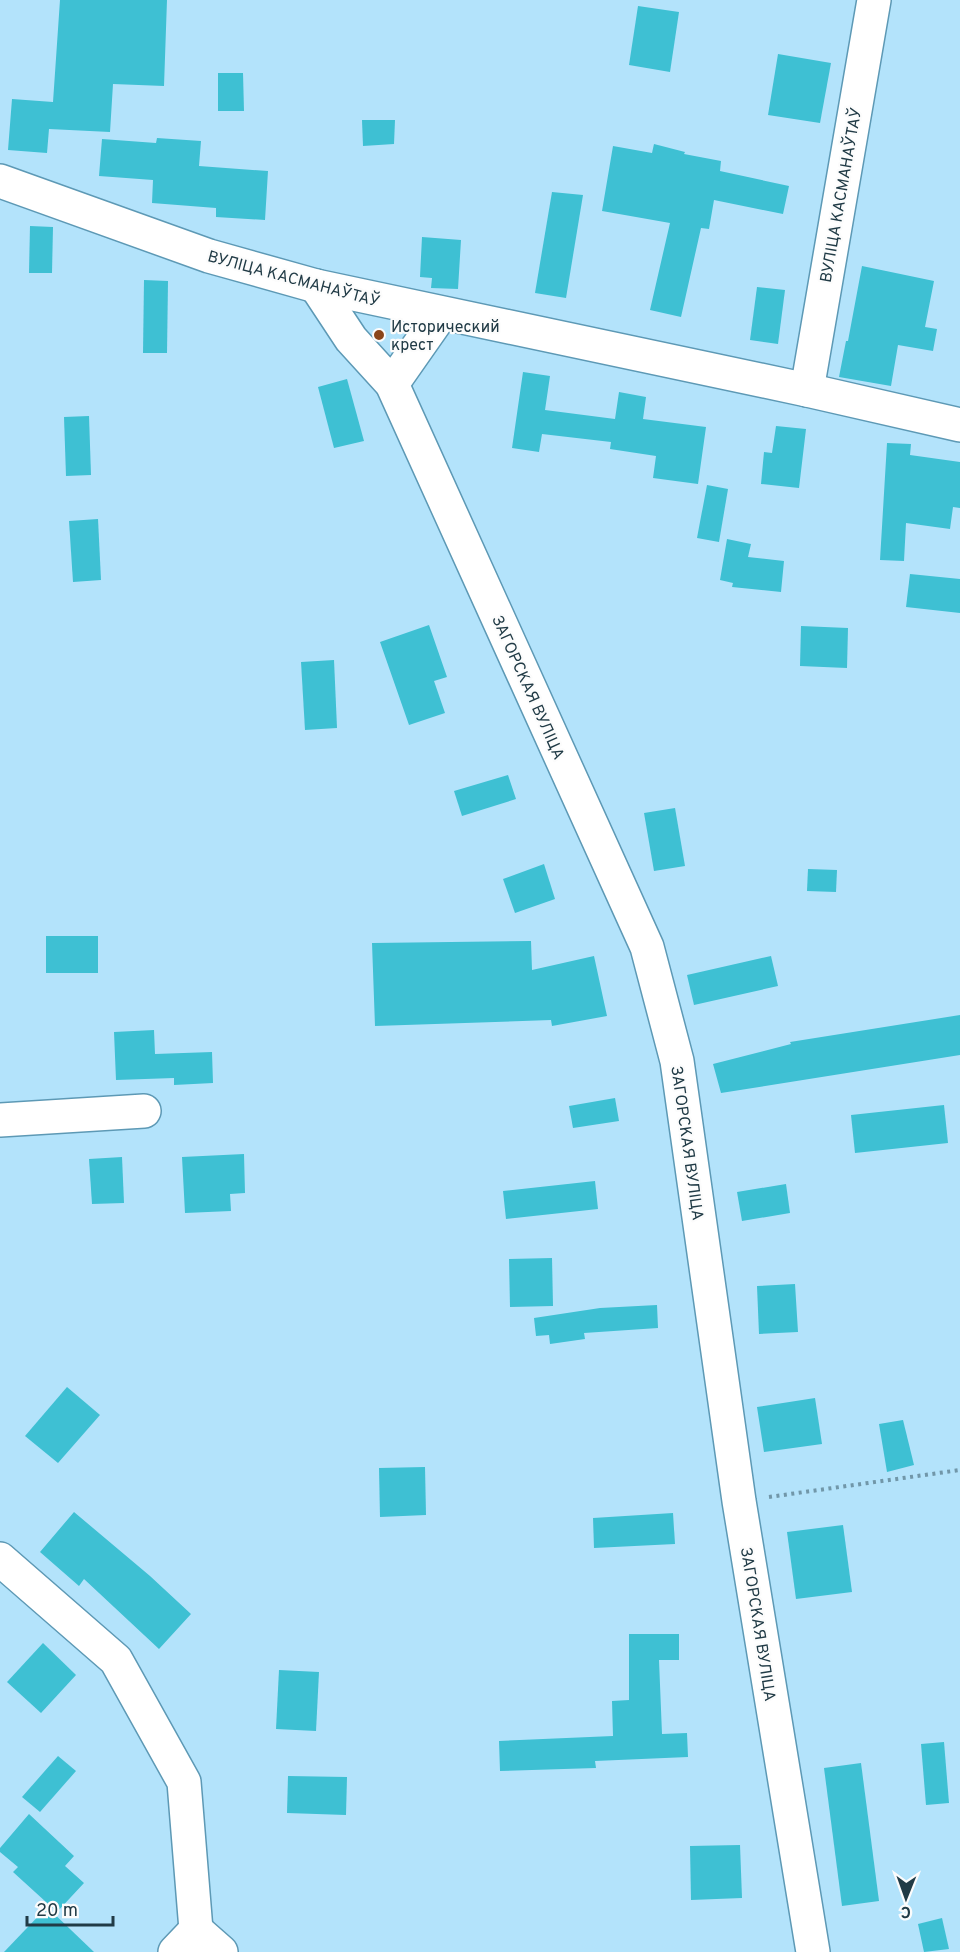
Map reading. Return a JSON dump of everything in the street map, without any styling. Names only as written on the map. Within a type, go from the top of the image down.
[{"type":"street","name":"ВУЛІЦА КАСМАНАЎТАЎ","points":[[807,390],[874,0]]},
{"type":"street","name":"ВУЛІЦА КАСМАНАЎТАЎ","points":[[0,181],[209,256],[316,286],[807,390],[960,425]]},
{"type":"street","name":"ЗАГОРСКАЯ ВУЛІЦА","points":[[316,286],[351,339],[392,384],[647,947],[677,1061],[739,1501],[813,1952]]},
{"type":"street","points":[[392,384],[441,314]]},
{"type":"street","points":[[0,1119],[144,1111]]},
{"type":"street","points":[[0,1559],[116,1660],[184,1782],[185,1941],[221,1952]]},
{"type":"path","points":[[739,1501],[960,1470]]},
{"type":"building","points":[[60,0],[167,0],[164,86],[113,84],[110,132],[49,129],[47,153],[8,150],[12,99],[53,102]]},
{"type":"building","points":[[638,6],[679,12],[670,72],[629,65]]},
{"type":"building","points":[[778,54],[831,63],[820,123],[768,115]]},
{"type":"building","points":[[218,73],[243,73],[244,111],[218,111]]},
{"type":"building","points":[[362,120],[395,120],[394,144],[363,146]]},
{"type":"building","points":[[157,138],[201,141],[199,166],[268,171],[265,220],[216,217],[216,208],[152,203],[153,180],[99,176],[102,139],[156,143]]},
{"type":"building","points":[[654,144],[685,152],[684,154],[721,161],[720,171],[789,186],[783,214],[714,200],[709,229],[701,228],[681,317],[650,310],[670,223],[602,211],[613,146],[652,153]]},
{"type":"building","points":[[552,192],[583,195],[566,298],[535,293]]},
{"type":"building","points":[[30,226],[53,227],[52,273],[29,273]]},
{"type":"building","points":[[422,237],[461,240],[458,289],[431,288],[432,278],[420,277]]},
{"type":"building","points":[[862,266],[934,281],[925,327],[937,329],[933,351],[898,345],[891,386],[839,377]]},
{"type":"building","points":[[144,280],[168,281],[167,353],[143,353]]},
{"type":"building","points":[[757,287],[785,290],[778,344],[750,340]]},
{"type":"building","points":[[523,372],[550,376],[545,410],[615,419],[619,392],[646,397],[643,419],[706,427],[698,484],[653,478],[656,456],[610,449],[611,442],[542,434],[539,452],[512,448]]},
{"type":"building","points":[[347,379],[364,441],[334,448],[318,387]]},
{"type":"building","points":[[89,416],[91,475],[66,476],[64,417]]},
{"type":"building","points":[[776,426],[806,429],[799,488],[761,484],[764,452],[772,453]]},
{"type":"building","points":[[887,443],[911,444],[910,455],[960,462],[960,508],[953,507],[950,529],[906,523],[904,561],[880,560]]},
{"type":"building","points":[[707,485],[728,489],[719,542],[697,538]]},
{"type":"building","points":[[98,519],[101,580],[73,582],[69,521]]},
{"type":"building","points":[[727,539],[751,544],[748,557],[784,561],[781,592],[732,587],[733,583],[720,580]]},
{"type":"building","points":[[910,574],[960,579],[960,613],[906,607]]},
{"type":"building","points":[[429,625],[447,677],[434,681],[445,713],[409,725],[380,642]]},
{"type":"building","points":[[801,626],[848,628],[847,668],[800,666]]},
{"type":"building","points":[[334,660],[337,728],[305,730],[301,662]]},
{"type":"building","points":[[508,775],[516,799],[462,816],[454,791]]},
{"type":"building","points":[[675,808],[685,866],[654,871],[644,813]]},
{"type":"building","points":[[544,864],[555,899],[515,913],[503,879]]},
{"type":"building","points":[[808,869],[837,870],[836,892],[807,891]]},
{"type":"building","points":[[46,936],[98,936],[98,973],[46,973]]},
{"type":"building","points":[[531,941],[532,970],[594,956],[607,1016],[552,1026],[551,1020],[375,1026],[372,943]]},
{"type":"building","points":[[771,956],[778,986],[694,1005],[687,975]]},
{"type":"building","points":[[960,1015],[960,1055],[721,1093],[713,1064],[791,1044],[790,1042]]},
{"type":"building","points":[[154,1030],[155,1054],[212,1052],[213,1083],[174,1085],[174,1078],[116,1080],[114,1032]]},
{"type":"building","points":[[615,1098],[619,1121],[573,1128],[569,1106]]},
{"type":"building","points":[[944,1105],[948,1143],[855,1153],[851,1115]]},
{"type":"building","points":[[244,1154],[245,1193],[230,1194],[231,1211],[185,1213],[182,1157]]},
{"type":"building","points":[[122,1157],[124,1203],[92,1204],[89,1159]]},
{"type":"building","points":[[595,1181],[598,1209],[506,1219],[503,1191]]},
{"type":"building","points":[[786,1184],[790,1213],[742,1221],[737,1192]]},
{"type":"building","points":[[552,1258],[553,1306],[510,1307],[509,1259]]},
{"type":"building","points":[[795,1284],[798,1332],[759,1334],[757,1286]]},
{"type":"building","points":[[657,1305],[658,1328],[584,1333],[585,1339],[550,1344],[549,1335],[536,1336],[534,1318],[600,1308]]},
{"type":"building","points":[[67,1387],[100,1415],[58,1463],[25,1436]]},
{"type":"building","points":[[815,1398],[822,1444],[764,1452],[757,1407]]},
{"type":"building","points":[[903,1420],[914,1465],[887,1472],[879,1424]]},
{"type":"building","points":[[425,1467],[426,1515],[380,1517],[379,1468]]},
{"type":"building","points":[[74,1512],[191,1614],[159,1649],[84,1579],[79,1586],[40,1552]]},
{"type":"building","points":[[673,1513],[675,1544],[594,1548],[593,1518]]},
{"type":"building","points":[[843,1525],[852,1592],[796,1599],[787,1532]]},
{"type":"building","points":[[629,1634],[679,1634],[679,1660],[659,1660],[662,1734],[687,1733],[688,1757],[595,1761],[596,1768],[500,1771],[499,1741],[613,1736],[612,1701],[629,1700]]},
{"type":"building","points":[[43,1643],[76,1675],[41,1713],[7,1682]]},
{"type":"building","points":[[279,1670],[319,1672],[316,1731],[276,1729]]},
{"type":"building","points":[[944,1742],[949,1803],[926,1805],[921,1744]]},
{"type":"building","points":[[58,1756],[76,1771],[40,1812],[22,1797]]},
{"type":"building","points":[[861,1763],[879,1901],[842,1906],[824,1768]]},
{"type":"building","points":[[288,1776],[347,1777],[346,1815],[287,1813]]},
{"type":"building","points":[[29,1814],[74,1856],[65,1866],[84,1883],[57,1912],[13,1872],[18,1867],[0,1852],[0,1848]]},
{"type":"building","points":[[740,1845],[742,1898],[691,1900],[690,1846]]},
{"type":"building","points":[[47,1907],[94,1952],[4,1952]]},
{"type":"building","points":[[942,1918],[949,1949],[924,1952],[918,1924]]},
{"type":"place","name":"Исторический крест","points":[[379,335]]}]
